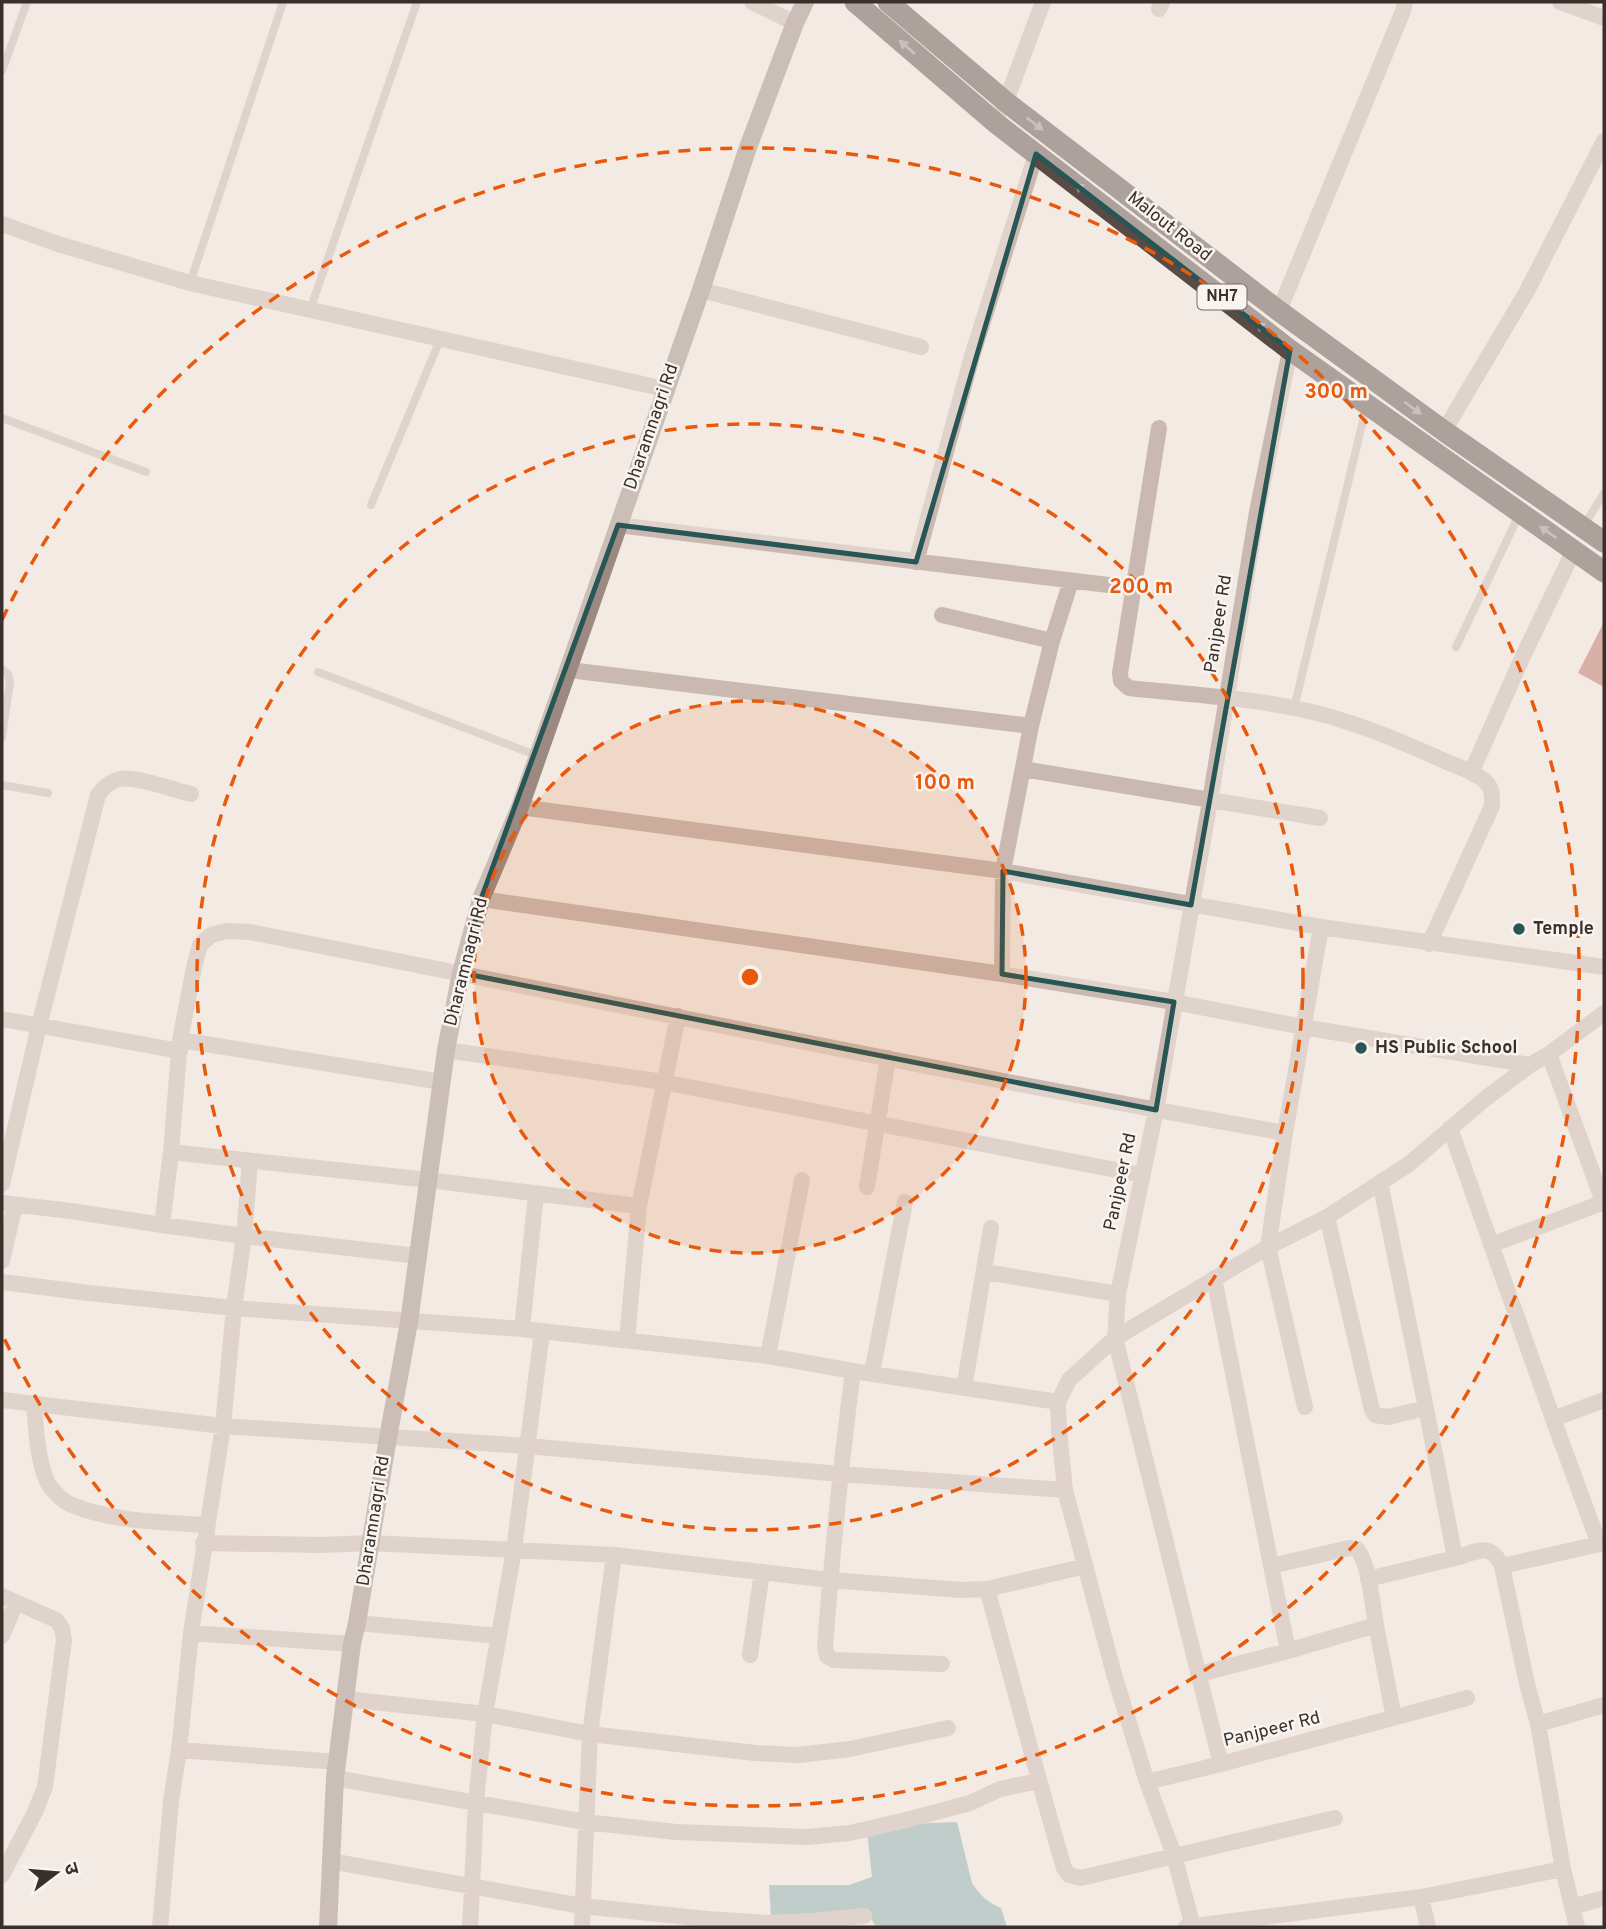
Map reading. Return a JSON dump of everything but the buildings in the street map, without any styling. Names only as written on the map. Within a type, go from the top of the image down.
[{"type":"highway","name":"Malout Road","points":[[855,2],[997,124],[1290,350],[1604,572]]},
{"type":"highway","name":"Malout Road","points":[[888,2],[1006,102],[1279,311],[1444,431],[1604,542]]},
{"type":"street","points":[[751,2],[795,23]]},
{"type":"street","name":"Dharamnagri Rd","points":[[328,1927],[336,1770],[352,1644],[358,1623],[409,1322],[446,1050],[461,973],[481,899],[520,807],[701,290],[747,150],[805,2]]},
{"type":"street","points":[[997,124],[1043,2]]},
{"type":"street","points":[[1279,311],[1405,2]]},
{"type":"street","points":[[1560,2],[1604,18]]},
{"type":"street","points":[[1444,431],[1527,290],[1604,141]]},
{"type":"street","points":[[916,562],[972,356],[1036,154]]},
{"type":"street","points":[[2,224],[58,244],[190,283],[666,389]]},
{"type":"street","points":[[701,290],[921,347]]},
{"type":"street","name":"Panjpeer Rd","points":[[1290,350],[1257,512],[1156,1110],[1118,1294],[1115,1338],[1222,1764],[1467,1698]]},
{"type":"street","points":[[1158,428],[1120,673],[1121,681],[1129,688],[1294,708],[1333,718],[1379,733],[1486,782],[1492,792],[1492,806],[1429,944]]},
{"type":"street","points":[[618,525],[1133,588]]},
{"type":"street","points":[[1471,773],[1574,550]]},
{"type":"street","points":[[1002,974],[1003,871],[1031,726],[1052,641],[1071,580]]},
{"type":"street","points":[[942,615],[1052,641]]},
{"type":"street","points":[[569,670],[1031,726]]},
{"type":"street","points":[[1023,769],[1320,818]]},
{"type":"street","points":[[2,1184],[98,795],[106,785],[120,779],[135,780],[191,794]]},
{"type":"street","points":[[520,807],[1003,871],[1321,927],[1604,967]]},
{"type":"street","points":[[481,899],[1002,974],[1530,1065]]},
{"type":"street","points":[[1305,1407],[1268,1247],[1321,927]]},
{"type":"street","points":[[162,1226],[172,1152],[180,1045],[195,963],[200,945],[211,935],[227,931],[250,932],[1285,1133]]},
{"type":"street","points":[[1563,1869],[1421,1897],[1191,1927],[1174,1855],[1147,1782],[1114,1674],[1065,1490],[1058,1402],[1069,1380],[1115,1338],[1268,1247],[1327,1217],[1409,1164],[1530,1065],[1604,1013]]},
{"type":"street","points":[[627,1340],[639,1206],[678,1016]]},
{"type":"street","points":[[2,1019],[442,1082]]},
{"type":"street","points":[[446,1050],[663,1082],[1142,1175]]},
{"type":"street","points":[[1491,1245],[1604,1203],[1549,1054]]},
{"type":"street","points":[[867,1187],[888,1058]]},
{"type":"street","points":[[1450,1128],[1553,1419],[1602,1544],[1502,1566]]},
{"type":"street","points":[[172,1152],[639,1206]]},
{"type":"street","points":[[160,1927],[171,1801],[191,1633],[223,1426],[250,1161]]},
{"type":"street","points":[[768,1356],[803,1180]]},
{"type":"street","points":[[1380,1182],[1455,1558]]},
{"type":"street","points":[[522,1329],[536,1194]]},
{"type":"street","points":[[872,1374],[905,1202]]},
{"type":"street","points":[[2,1261],[8,1204],[162,1226],[418,1256]]},
{"type":"street","points":[[1327,1217],[1371,1410],[1375,1415],[1388,1417],[1426,1408]]},
{"type":"street","points":[[964,1388],[991,1228]]},
{"type":"street","points":[[985,1272],[1118,1294]]},
{"type":"street","points":[[1214,1278],[1288,1651]]},
{"type":"street","points":[[2,1282],[234,1308],[522,1329],[768,1356],[1058,1402]]},
{"type":"street","points":[[470,1927],[476,1802],[485,1714],[514,1549],[542,1332]]},
{"type":"street","points":[[853,1371],[830,1580],[825,1647],[827,1656],[834,1660],[942,1664]]},
{"type":"street","points":[[2,1400],[223,1426],[527,1446],[840,1474],[1065,1490]]},
{"type":"street","points":[[1553,1419],[1604,1400]]},
{"type":"street","points":[[34,1404],[39,1454],[47,1482],[70,1505],[139,1520],[206,1525]]},
{"type":"street","points":[[203,1543],[371,1543],[614,1555],[830,1580],[961,1590],[987,1589],[1086,1566]]},
{"type":"street","points":[[1271,1566],[1349,1548],[1357,1549],[1362,1555],[1394,1718]]},
{"type":"street","points":[[1368,1579],[1482,1550],[1497,1556],[1502,1566],[1538,1724],[1563,1869],[1577,1927]]},
{"type":"street","points":[[582,1927],[590,1734],[614,1555]]},
{"type":"street","points":[[750,1655],[762,1572]]},
{"type":"street","points":[[987,1589],[1038,1781],[1064,1868],[1069,1875],[1081,1878],[1335,1818]]},
{"type":"street","points":[[2,1636],[9,1600],[56,1620],[62,1628],[64,1640],[45,1787],[34,1812],[8,1846],[2,1875]]},
{"type":"street","points":[[358,1623],[499,1636]]},
{"type":"street","points":[[1199,1674],[1376,1625]]},
{"type":"street","points":[[191,1633],[352,1644]]},
{"type":"street","points":[[345,1699],[485,1714],[590,1734],[742,1752],[798,1755],[850,1749],[948,1728]]},
{"type":"street","points":[[1538,1724],[1604,1705]]},
{"type":"street","points":[[179,1750],[336,1770],[476,1802],[585,1822],[676,1832],[761,1836],[807,1837],[839,1834],[938,1812],[970,1803],[1000,1789],[1038,1781]]},
{"type":"street","points":[[1147,1782],[1222,1764]]},
{"type":"street","points":[[330,1861],[582,1906],[708,1919],[766,1923],[812,1922],[864,1916]]},
{"type":"street","points":[[1421,1897],[1428,1927]]},
{"type":"street","points":[[1572,1907],[1604,1898]]},
{"type":"lane","points":[[2,71],[27,2]]},
{"type":"lane","points":[[190,283],[283,2]]},
{"type":"lane","points":[[310,310],[417,2]]},
{"type":"lane","points":[[372,505],[440,340]]},
{"type":"lane","points":[[1294,708],[1367,404]]},
{"type":"lane","points":[[2,418],[146,472]]},
{"type":"lane","points":[[1583,527],[1604,493]]},
{"type":"lane","points":[[1456,647],[1520,512]]},
{"type":"lane","points":[[2,669],[8,674],[10,682],[2,737]]},
{"type":"lane","points":[[318,672],[538,756]]},
{"type":"lane","points":[[2,785],[48,793]]},
{"type":"highlighted area","points":[[1036,154],[1290,350],[1191,905],[1003,871],[1002,974],[1174,1002],[1156,1110],[461,973],[481,899],[618,525],[916,562]]},
{"type":"water","points":[[957,1822],[972,1883],[978,1892],[1001,1908],[1007,1927],[876,1927],[866,1910],[790,1917],[771,1916],[769,1885],[849,1885],[872,1877],[867,1832],[904,1824]]},
{"type":"place","name":"Temple","points":[[1519,929]]},
{"type":"place","name":"HS Public School","points":[[1361,1048]]}]
